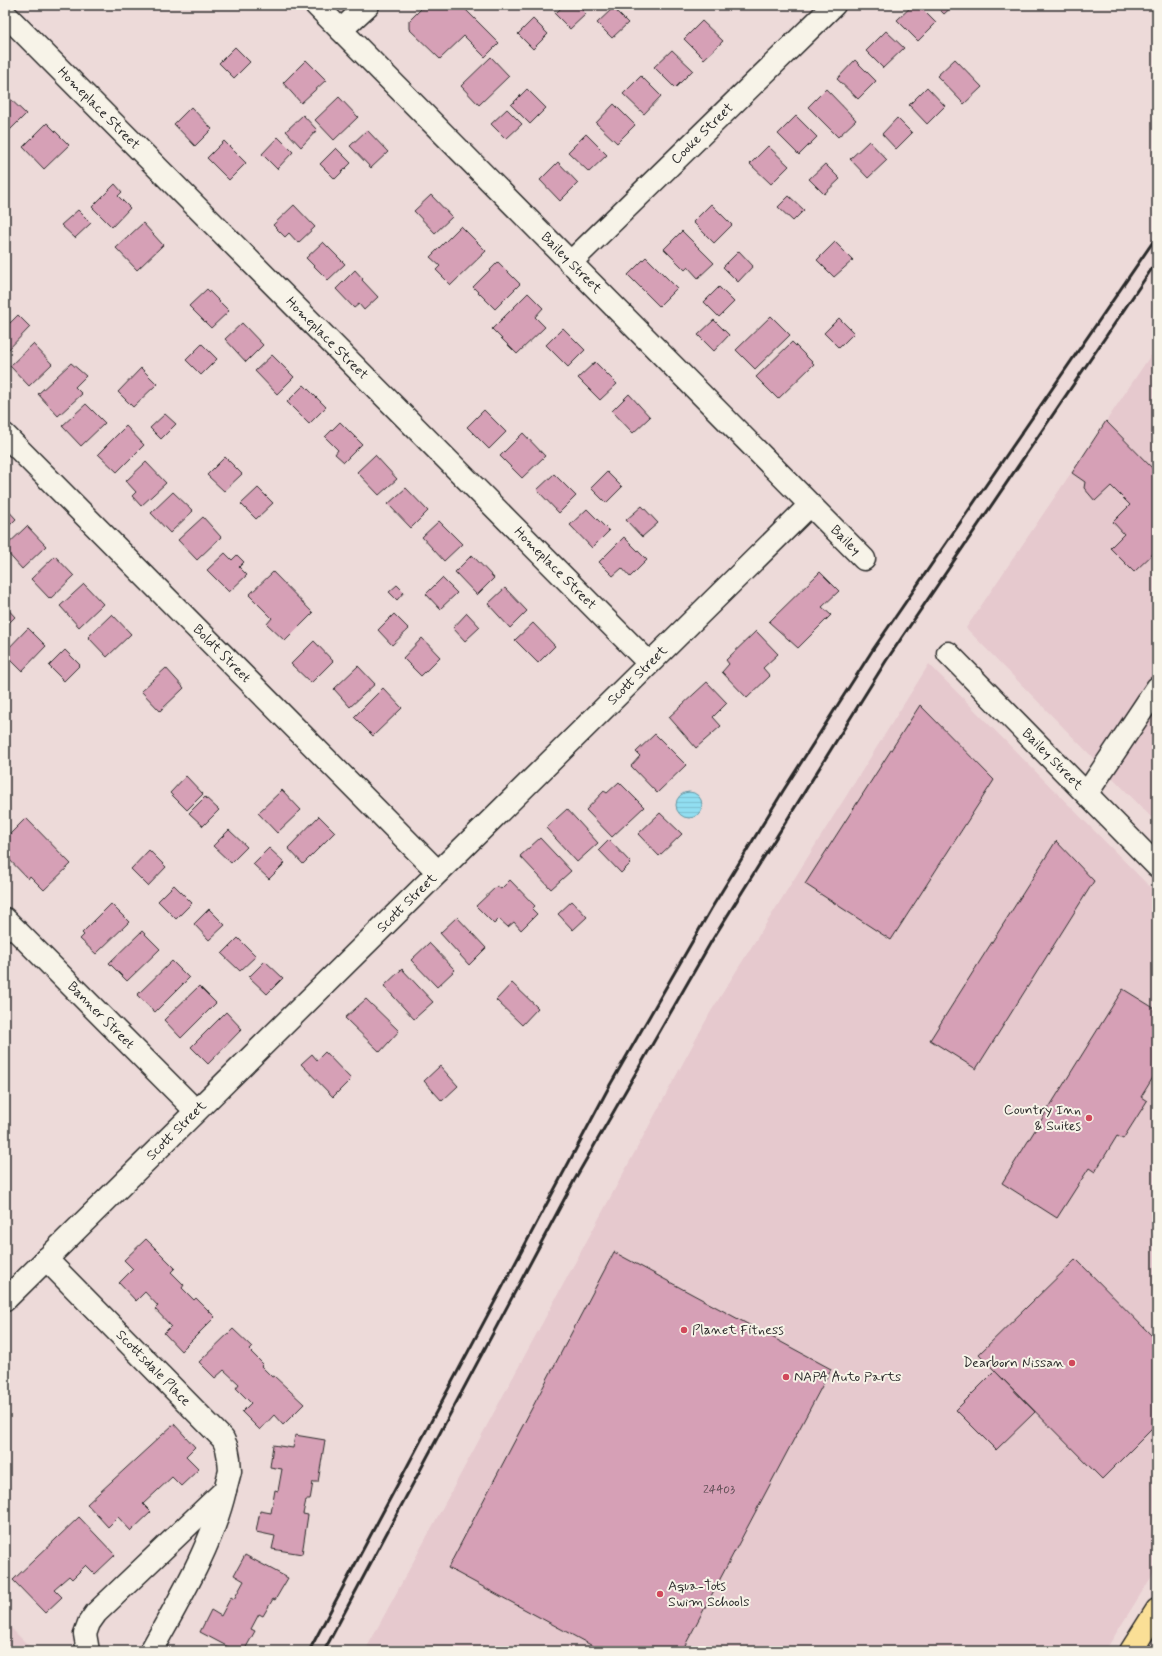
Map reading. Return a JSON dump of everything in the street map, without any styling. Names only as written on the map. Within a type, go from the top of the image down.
[{"type":"main road","points":[[1131,1651],[1157,1610]]},
{"type":"street","name":"Bailey Street","points":[[316,5],[826,522]]},
{"type":"street","points":[[342,30],[368,5]]},
{"type":"street","name":"Cooke Street","points":[[570,263],[834,5]]},
{"type":"street","name":"Homeplace Street","points":[[5,14],[649,663]]},
{"type":"street","name":"Boldt Street","points":[[5,435],[438,872]]},
{"type":"street","name":"Scott Street","points":[[5,1300],[810,505]]},
{"type":"street","name":"Bailey","points":[[826,522],[864,559]]},
{"type":"street","name":"Bailey Street","points":[[948,653],[1157,866]]},
{"type":"street","points":[[1087,793],[1157,688]]},
{"type":"street","name":"Banner Street","points":[[5,919],[196,1112]]},
{"type":"street","name":"Scottsdale Place","points":[[46,1259],[223,1438],[227,1448],[230,1471],[215,1526],[180,1597],[151,1651]]},
{"type":"street","points":[[88,1651],[85,1634],[89,1623],[96,1613],[226,1490]]},
{"type":"shaded area","points":[[1157,346],[1157,823],[966,628]]},
{"type":"shaded area","points":[[929,664],[1157,894],[1157,1568],[1105,1651],[365,1651],[710,1013]]},
{"type":"shaded area","points":[[5,1622],[34,1651],[5,1651]]},
{"type":"water","points":[[689,792],[699,795],[702,805],[699,815],[689,818],[679,815],[676,805],[679,795]]},
{"type":"building","points":[[425,5],[461,5],[499,43],[485,57],[464,36],[440,59],[409,29],[409,21]]},
{"type":"building","points":[[564,5],[577,5],[586,14],[570,29],[555,14]]},
{"type":"building","points":[[913,5],[918,5],[936,23],[918,41],[897,20]]},
{"type":"building","points":[[935,5],[954,5],[944,14]]},
{"type":"building","points":[[613,8],[628,23],[612,38],[597,23]]},
{"type":"building","points":[[533,19],[548,34],[533,49],[518,34]]},
{"type":"building","points":[[702,21],[723,41],[704,59],[684,39]]},
{"type":"building","points":[[886,31],[904,48],[883,68],[866,51]]},
{"type":"building","points":[[235,47],[250,62],[234,78],[219,63]]},
{"type":"building","points":[[672,50],[693,70],[675,88],[654,67]]},
{"type":"building","points":[[491,57],[509,76],[479,105],[461,86]]},
{"type":"building","points":[[955,59],[982,87],[964,104],[937,76]]},
{"type":"building","points":[[306,60],[326,80],[301,103],[283,83]]},
{"type":"building","points":[[855,60],[876,81],[858,99],[837,79]]},
{"type":"building","points":[[641,76],[661,96],[644,114],[623,94]]},
{"type":"building","points":[[927,87],[945,106],[927,124],[909,105]]},
{"type":"building","points":[[527,89],[546,108],[530,124],[511,105]]},
{"type":"building","points":[[826,89],[856,120],[838,137],[808,107]]},
{"type":"building","points":[[5,94],[26,114],[5,135]]},
{"type":"building","points":[[339,97],[358,117],[334,140],[315,120]]},
{"type":"building","points":[[614,104],[635,125],[617,143],[596,123]]},
{"type":"building","points":[[191,107],[212,129],[195,146],[174,124]]},
{"type":"building","points":[[507,109],[522,124],[506,139],[491,124]]},
{"type":"building","points":[[303,115],[317,130],[301,147],[286,131]]},
{"type":"building","points":[[796,116],[817,137],[799,155],[778,134]]},
{"type":"building","points":[[897,118],[912,133],[896,149],[882,134]]},
{"type":"building","points":[[47,123],[69,145],[44,169],[23,147]]},
{"type":"building","points":[[367,130],[388,152],[371,168],[350,146]]},
{"type":"building","points":[[586,134],[607,155],[589,172],[568,152]]},
{"type":"building","points":[[278,137],[293,152],[277,169],[262,154]]},
{"type":"building","points":[[224,141],[246,163],[229,180],[207,158]]},
{"type":"building","points":[[869,141],[887,160],[868,178],[850,159]]},
{"type":"building","points":[[768,146],[789,166],[771,184],[750,164]]},
{"type":"building","points":[[336,148],[351,163],[335,179],[320,164]]},
{"type":"building","points":[[558,162],[578,183],[560,201],[540,180]]},
{"type":"building","points":[[825,164],[840,179],[824,194],[809,179]]},
{"type":"building","points":[[115,184],[122,192],[118,196],[130,208],[112,227],[92,207]]},
{"type":"building","points":[[431,195],[452,217],[435,233],[414,211]]},
{"type":"building","points":[[789,196],[804,210],[793,221],[778,207]]},
{"type":"building","points":[[711,204],[732,225],[714,243],[693,222]]},
{"type":"building","points":[[294,205],[315,227],[298,243],[289,233],[285,237],[273,225]]},
{"type":"building","points":[[78,210],[91,223],[75,238],[61,225]]},
{"type":"building","points":[[143,223],[163,245],[137,270],[116,248]]},
{"type":"building","points":[[461,226],[486,251],[451,285],[436,270],[440,266],[430,257]]},
{"type":"building","points":[[682,231],[714,263],[698,278],[688,267],[685,270],[664,249]]},
{"type":"building","points":[[323,242],[345,264],[328,280],[306,258]]},
{"type":"building","points":[[835,242],[853,260],[834,277],[817,260]]},
{"type":"building","points":[[739,251],[753,266],[738,282],[723,267]]},
{"type":"building","points":[[646,257],[677,288],[659,306],[628,275]]},
{"type":"building","points":[[498,262],[520,284],[495,309],[473,287]]},
{"type":"building","points":[[355,270],[378,297],[364,310],[359,304],[354,308],[336,289]]},
{"type":"building","points":[[719,287],[734,302],[719,317],[704,302]]},
{"type":"building","points":[[207,289],[229,311],[211,328],[189,306]]},
{"type":"building","points":[[528,293],[543,308],[535,317],[545,327],[517,354],[492,329]]},
{"type":"building","points":[[18,315],[30,327],[5,353],[5,317],[10,323]]},
{"type":"building","points":[[771,316],[790,335],[755,369],[736,350]]},
{"type":"building","points":[[839,318],[854,333],[839,348],[824,333]]},
{"type":"building","points":[[714,320],[729,335],[714,351],[698,335]]},
{"type":"building","points":[[242,323],[263,345],[246,362],[225,339]]},
{"type":"building","points":[[563,328],[585,350],[568,367],[546,345]]},
{"type":"building","points":[[792,342],[814,364],[778,399],[756,377]]},
{"type":"building","points":[[33,344],[52,364],[29,386],[10,366]]},
{"type":"building","points":[[202,344],[217,359],[201,375],[186,360]]},
{"type":"building","points":[[272,355],[294,377],[277,394],[255,371]]},
{"type":"building","points":[[595,362],[617,384],[600,400],[578,378]]},
{"type":"building","points":[[71,363],[86,376],[75,387],[82,394],[58,416],[38,394]]},
{"type":"building","points":[[141,368],[157,384],[133,407],[118,392]]},
{"type":"building","points":[[304,385],[326,407],[309,424],[287,402]]},
{"type":"building","points":[[629,394],[650,417],[633,433],[612,411]]},
{"type":"building","points":[[86,404],[105,423],[81,446],[62,426]]},
{"type":"building","points":[[484,410],[506,432],[489,449],[467,427]]},
{"type":"building","points":[[165,414],[176,424],[161,439],[150,428]]},
{"type":"building","points":[[1106,421],[1157,473],[1157,550],[1134,572],[1110,548],[1124,534],[1113,522],[1130,505],[1111,486],[1095,501],[1084,488],[1085,482],[1072,473]]},
{"type":"building","points":[[340,422],[362,444],[344,462],[335,454],[338,450],[325,437]]},
{"type":"building","points":[[126,426],[144,445],[117,472],[98,454]]},
{"type":"building","points":[[523,433],[545,456],[522,478],[500,456]]},
{"type":"building","points":[[375,455],[397,479],[379,495],[357,472]]},
{"type":"building","points":[[225,457],[242,474],[224,491],[207,475]]},
{"type":"building","points":[[146,462],[166,483],[141,506],[132,496],[136,492],[126,481]]},
{"type":"building","points":[[607,472],[622,487],[606,503],[591,488]]},
{"type":"building","points":[[554,474],[576,496],[559,513],[537,490]]},
{"type":"building","points":[[258,488],[273,503],[256,519],[241,504]]},
{"type":"building","points":[[406,488],[428,511],[411,528],[388,504]]},
{"type":"building","points":[[173,492],[193,511],[170,533],[151,513]]},
{"type":"building","points":[[642,506],[658,523],[642,537],[626,520]]},
{"type":"building","points":[[5,507],[16,519],[5,530]]},
{"type":"building","points":[[587,509],[609,531],[592,548],[570,525]]},
{"type":"building","points":[[203,517],[221,537],[197,560],[178,540]]},
{"type":"building","points":[[439,521],[462,544],[444,561],[422,537]]},
{"type":"building","points":[[27,526],[46,546],[22,569],[5,550],[5,547]]},
{"type":"building","points":[[624,537],[647,560],[630,577],[622,568],[613,576],[599,562]]},
{"type":"building","points":[[225,553],[232,560],[237,555],[244,562],[239,567],[247,575],[229,592],[207,570]]},
{"type":"building","points":[[472,555],[494,578],[477,595],[455,572]]},
{"type":"building","points":[[55,556],[74,576],[50,599],[31,579]]},
{"type":"building","points":[[273,572],[313,613],[285,641],[267,624],[272,618],[249,595]]},
{"type":"building","points":[[820,572],[839,591],[822,607],[831,615],[798,648],[769,622]]},
{"type":"building","points":[[442,578],[457,593],[440,609],[426,594]]},
{"type":"building","points":[[84,584],[103,604],[79,627],[60,606]]},
{"type":"building","points":[[397,585],[404,592],[397,600],[389,592]]},
{"type":"building","points":[[505,588],[527,611],[510,628],[488,604]]},
{"type":"building","points":[[5,606],[15,617],[5,627]]},
{"type":"building","points":[[467,613],[480,627],[465,641],[453,628]]},
{"type":"building","points":[[112,614],[131,634],[107,657],[88,637]]},
{"type":"building","points":[[394,614],[409,629],[392,645],[378,630]]},
{"type":"building","points":[[533,623],[555,646],[538,663],[515,640]]},
{"type":"building","points":[[28,628],[46,646],[22,671],[5,654],[5,652]]},
{"type":"building","points":[[756,631],[778,654],[763,668],[770,676],[747,698],[722,672],[729,664],[726,660]]},
{"type":"building","points":[[422,638],[440,657],[421,676],[403,658]]},
{"type":"building","points":[[314,641],[333,661],[311,683],[291,664]]},
{"type":"building","points":[[65,650],[80,665],[64,681],[49,666]]},
{"type":"building","points":[[358,666],[375,684],[350,707],[334,689]]},
{"type":"building","points":[[166,668],[184,688],[160,711],[141,691]]},
{"type":"building","points":[[707,682],[727,703],[713,717],[721,726],[696,748],[669,717]]},
{"type":"building","points":[[383,688],[402,708],[373,736],[354,717]]},
{"type":"building","points":[[920,705],[994,780],[891,940],[805,884]]},
{"type":"building","points":[[655,734],[686,765],[657,793],[631,766],[640,756],[636,752]]},
{"type":"building","points":[[186,776],[203,794],[187,810],[170,793]]},
{"type":"building","points":[[619,782],[644,807],[612,837],[586,810],[604,791],[607,793]]},
{"type":"building","points":[[282,790],[301,810],[277,833],[258,813]]},
{"type":"building","points":[[205,797],[219,810],[203,826],[189,813]]},
{"type":"building","points":[[567,809],[598,843],[577,862],[546,828]]},
{"type":"building","points":[[660,813],[682,834],[659,856],[638,834]]},
{"type":"building","points":[[319,816],[335,832],[303,864],[288,848]]},
{"type":"building","points":[[26,818],[71,864],[44,890],[30,876],[28,879],[5,855],[5,839]]},
{"type":"building","points":[[229,830],[247,847],[231,863],[213,846]]},
{"type":"building","points":[[540,838],[571,871],[551,889],[520,856]]},
{"type":"building","points":[[609,840],[631,863],[621,873],[599,850]]},
{"type":"building","points":[[1056,841],[1094,881],[976,1069],[930,1040]]},
{"type":"building","points":[[269,848],[285,863],[269,879],[253,864]]},
{"type":"building","points":[[149,850],[166,867],[148,886],[131,869]]},
{"type":"building","points":[[510,880],[535,906],[532,909],[537,914],[521,930],[514,922],[508,927],[499,919],[494,924],[476,906],[497,886],[501,889]]},
{"type":"building","points":[[174,885],[192,903],[176,919],[158,901]]},
{"type":"building","points":[[572,901],[587,917],[573,930],[558,914]]},
{"type":"building","points":[[111,904],[129,922],[96,954],[80,939],[84,935],[82,933]]},
{"type":"building","points":[[209,909],[225,925],[209,940],[194,924]]},
{"type":"building","points":[[457,917],[486,948],[469,965],[440,933]]},
{"type":"building","points":[[142,931],[160,949],[127,981],[109,963]]},
{"type":"building","points":[[238,938],[256,956],[240,971],[222,954]]},
{"type":"building","points":[[429,943],[455,970],[437,987],[411,960]]},
{"type":"building","points":[[172,961],[189,978],[155,1012],[137,995]]},
{"type":"building","points":[[265,961],[283,978],[267,994],[249,977]]},
{"type":"building","points":[[402,969],[433,1002],[414,1019],[384,986]]},
{"type":"building","points":[[512,983],[538,1008],[522,1025],[496,1000]]},
{"type":"building","points":[[199,986],[216,1003],[181,1038],[164,1020]]},
{"type":"building","name":"Country Inn & Suites","points":[[1123,989],[1157,1010],[1157,1071],[1141,1097],[1147,1101],[1123,1139],[1117,1136],[1095,1172],[1089,1168],[1057,1218],[1002,1183]]},
{"type":"building","points":[[366,999],[399,1031],[380,1052],[345,1018]]},
{"type":"building","points":[[226,1012],[242,1029],[208,1064],[191,1047]]},
{"type":"building","points":[[325,1052],[351,1079],[333,1097],[301,1064],[312,1054],[317,1060]]},
{"type":"building","points":[[440,1066],[458,1086],[442,1101],[424,1081]]},
{"type":"building","points":[[146,1239],[175,1268],[171,1272],[184,1285],[182,1288],[194,1300],[196,1298],[215,1317],[181,1351],[164,1333],[171,1326],[155,1309],[158,1306],[145,1292],[136,1301],[119,1283],[133,1269],[124,1260]]},
{"type":"building","points":[[614,1252],[831,1369],[682,1651],[602,1651],[448,1568]]},
{"type":"building","name":"Dearborn Nissan","points":[[1076,1259],[1157,1341],[1157,1424],[1102,1479],[979,1354]]},
{"type":"building","points":[[233,1329],[252,1347],[249,1350],[263,1364],[261,1366],[304,1404],[283,1425],[274,1415],[260,1430],[242,1412],[251,1403],[236,1388],[239,1384],[224,1370],[215,1378],[199,1362]]},
{"type":"building","points":[[995,1371],[1035,1412],[996,1450],[956,1410]]},
{"type":"building","points":[[174,1424],[195,1447],[186,1456],[199,1469],[181,1486],[172,1477],[143,1504],[151,1512],[131,1531],[118,1517],[108,1527],[87,1504]]},
{"type":"building","points":[[295,1435],[325,1440],[318,1482],[313,1482],[310,1500],[306,1500],[303,1514],[308,1515],[302,1554],[272,1549],[275,1536],[256,1532],[260,1511],[271,1513],[275,1490],[278,1491],[282,1469],[270,1467],[273,1445],[293,1448]]},
{"type":"building","points":[[79,1517],[115,1555],[95,1574],[86,1565],[72,1579],[69,1576],[54,1589],[62,1597],[45,1613],[13,1580]]},
{"type":"building","points":[[245,1555],[288,1578],[275,1600],[273,1599],[263,1616],[259,1614],[251,1629],[255,1631],[244,1651],[236,1651],[200,1632],[211,1610],[221,1616],[231,1597],[234,1599],[244,1581],[234,1575]]},
{"type":"railway","points":[[309,1651],[610,1085],[711,909],[783,791],[872,651],[1157,236]]},
{"type":"railway","points":[[324,1651],[575,1179],[711,942],[886,661],[1157,261]]},
{"type":"place","name":"Country Inn & Suites","points":[[1089,1118]]},
{"type":"place","name":"Planet Fitness","points":[[684,1330]]},
{"type":"place","name":"Dearborn Nissan","points":[[1072,1363]]},
{"type":"place","name":"NAPA Auto Parts","points":[[786,1377]]},
{"type":"place","name":"Aqua-Tots Swim Schools","points":[[660,1594]]}]
